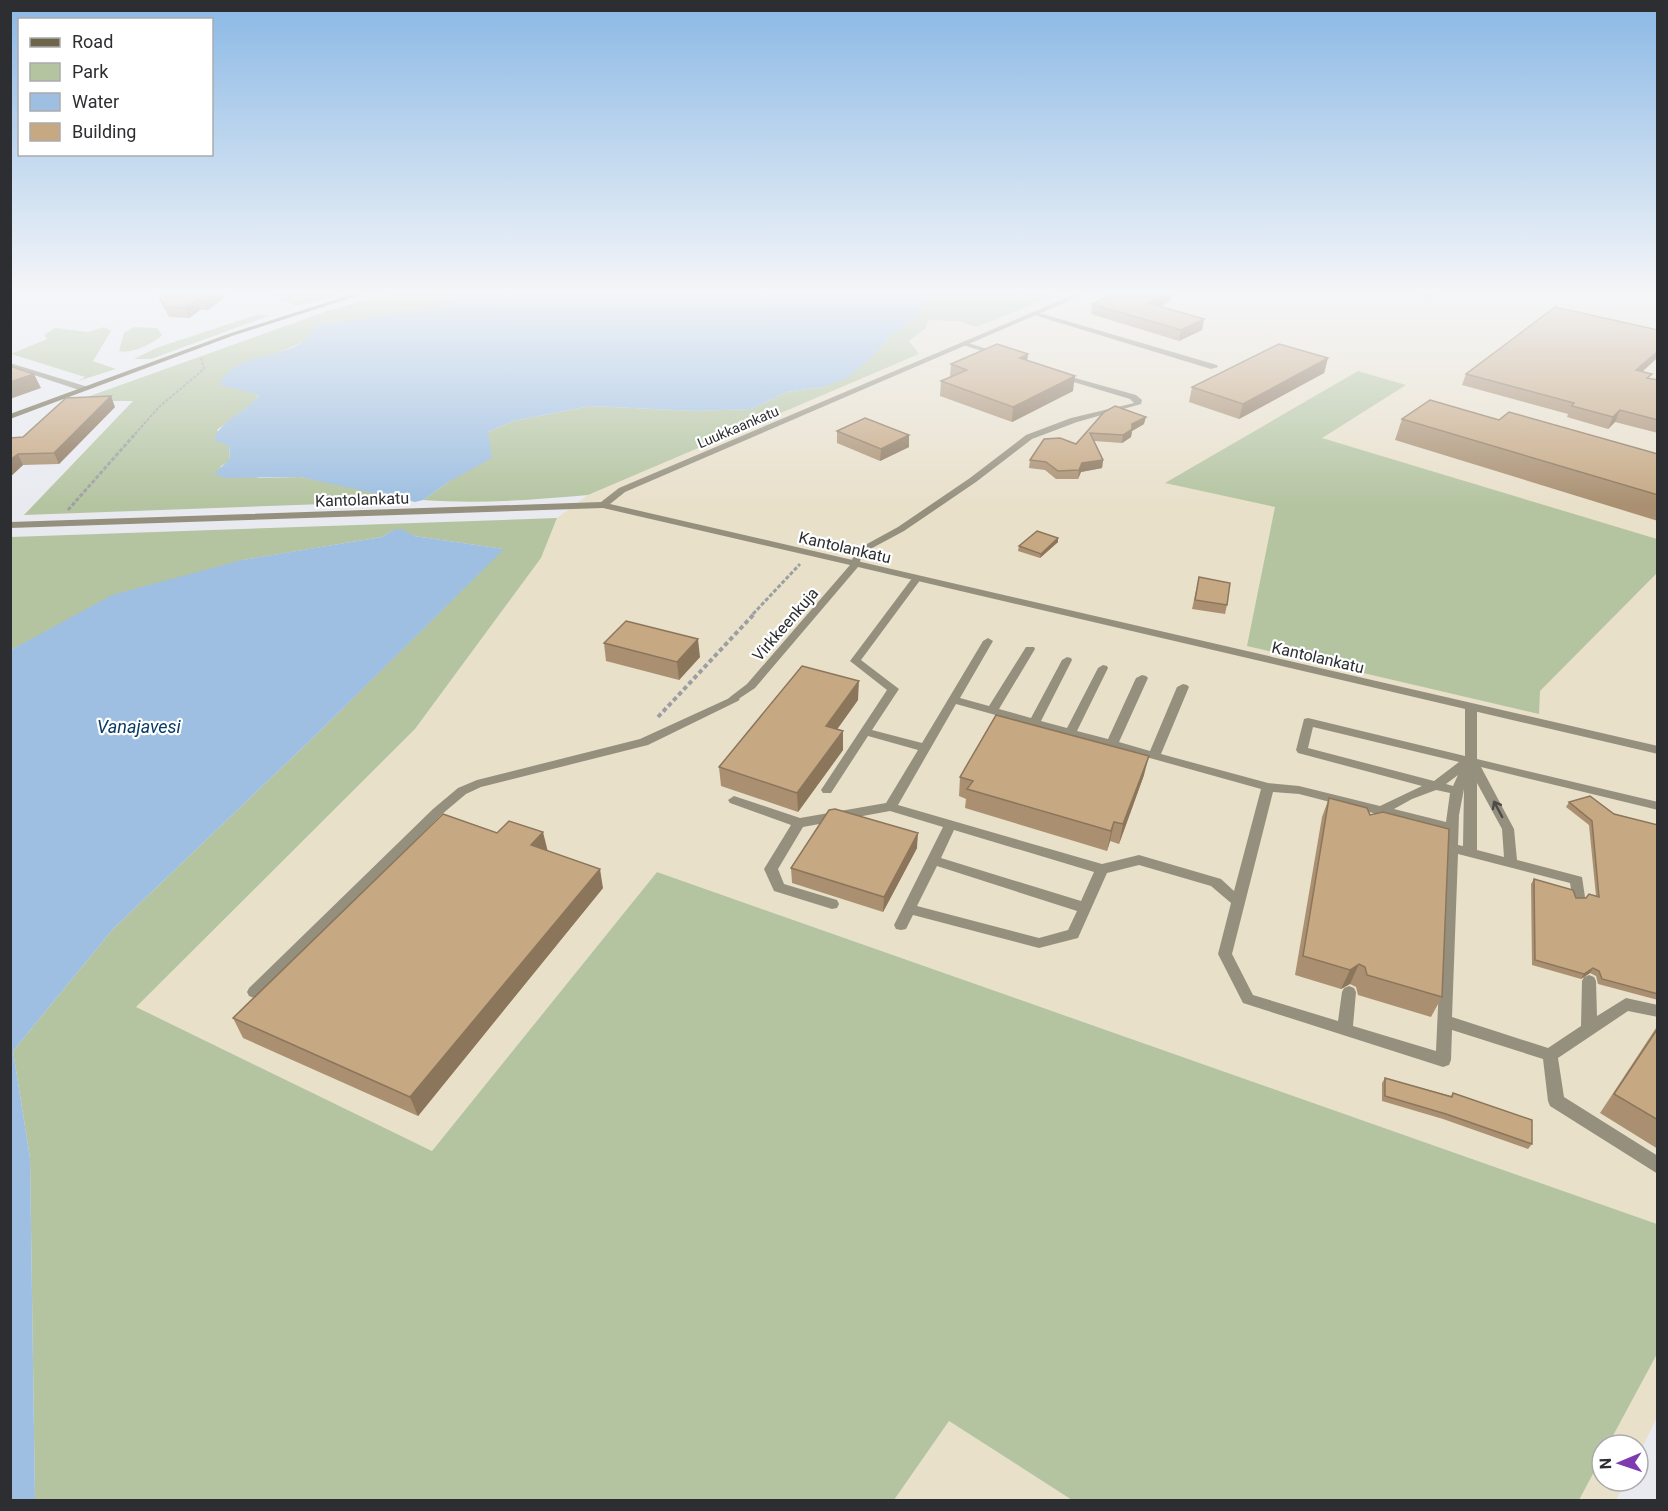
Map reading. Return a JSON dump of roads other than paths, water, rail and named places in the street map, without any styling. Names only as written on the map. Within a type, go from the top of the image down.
[{"type":"street","points":[[10,417],[153,364]]},
{"type":"street","name":"Luukkaankatu","points":[[603,505],[622,490],[919,364]]},
{"type":"street","points":[[1202,364],[1214,367]]},
{"type":"street","points":[[10,365],[85,389]]},
{"type":"street","name":"Virkkeenkuja","points":[[254,992],[437,812],[462,791],[477,784],[662,736],[734,699],[751,686],[855,565],[859,552],[901,529],[1029,437],[1085,416],[1137,404],[1138,400],[1133,397],[1053,373]]},
{"type":"street","name":"Kantolankatu","points":[[10,525],[603,505],[1658,750]]},
{"type":"street","points":[[827,790],[893,689],[855,661],[916,579]]},
{"type":"street","points":[[890,807],[988,641]]},
{"type":"street","points":[[992,711],[1030,650]]},
{"type":"street","points":[[1034,723],[1067,660]]},
{"type":"street","points":[[1070,733],[1103,668]]},
{"type":"street","points":[[1112,744],[1142,678]]},
{"type":"street","points":[[1154,756],[1183,687]]},
{"type":"street","points":[[953,700],[1268,787],[1299,790],[1377,815],[1453,828]]},
{"type":"street","points":[[1470,853],[1471,707]]},
{"type":"street","points":[[1457,791],[1302,750],[1308,722],[1471,759],[1658,806]]},
{"type":"street","points":[[865,732],[925,748]]},
{"type":"street","points":[[1377,815],[1436,785],[1471,759]]},
{"type":"street","points":[[1268,787],[1225,954],[1248,999],[1443,1060],[1453,828],[1457,791],[1471,759]]},
{"type":"street","points":[[1471,759],[1508,829],[1511,863]]},
{"type":"street","points":[[734,800],[799,823],[890,807],[1102,869],[1139,860],[1216,882],[1239,902]]},
{"type":"street","points":[[799,823],[771,869],[779,886],[832,904]]},
{"type":"street","points":[[901,925],[950,825]]},
{"type":"street","points":[[1452,848],[1577,880],[1578,897]]},
{"type":"street","points":[[933,860],[1085,908]]},
{"type":"street","points":[[909,909],[1039,943],[1073,934],[1102,869]]},
{"type":"street","points":[[1589,981],[1589,1029]]},
{"type":"street","points":[[1345,1030],[1349,992]]},
{"type":"street","points":[[1550,1055],[1626,1004],[1658,1011]]},
{"type":"street","points":[[1444,1021],[1550,1055]]},
{"type":"street","points":[[1550,1055],[1556,1101],[1658,1166]]},
{"type":"water","points":[[243,364],[864,364],[847,378],[822,387],[786,392],[751,409],[696,411],[590,406],[513,421],[488,432],[492,458],[450,481],[423,500],[415,502],[300,477],[225,478],[214,474],[230,459],[229,446],[214,440],[217,433],[259,395],[220,385],[235,367]]},
{"type":"water","name":"Vanajavesi","points":[[401,529],[414,536],[504,549],[321,730],[113,929],[13,1051],[30,1158],[35,1500],[11,1500],[11,650],[112,595],[242,560],[382,537],[393,530]]}]
